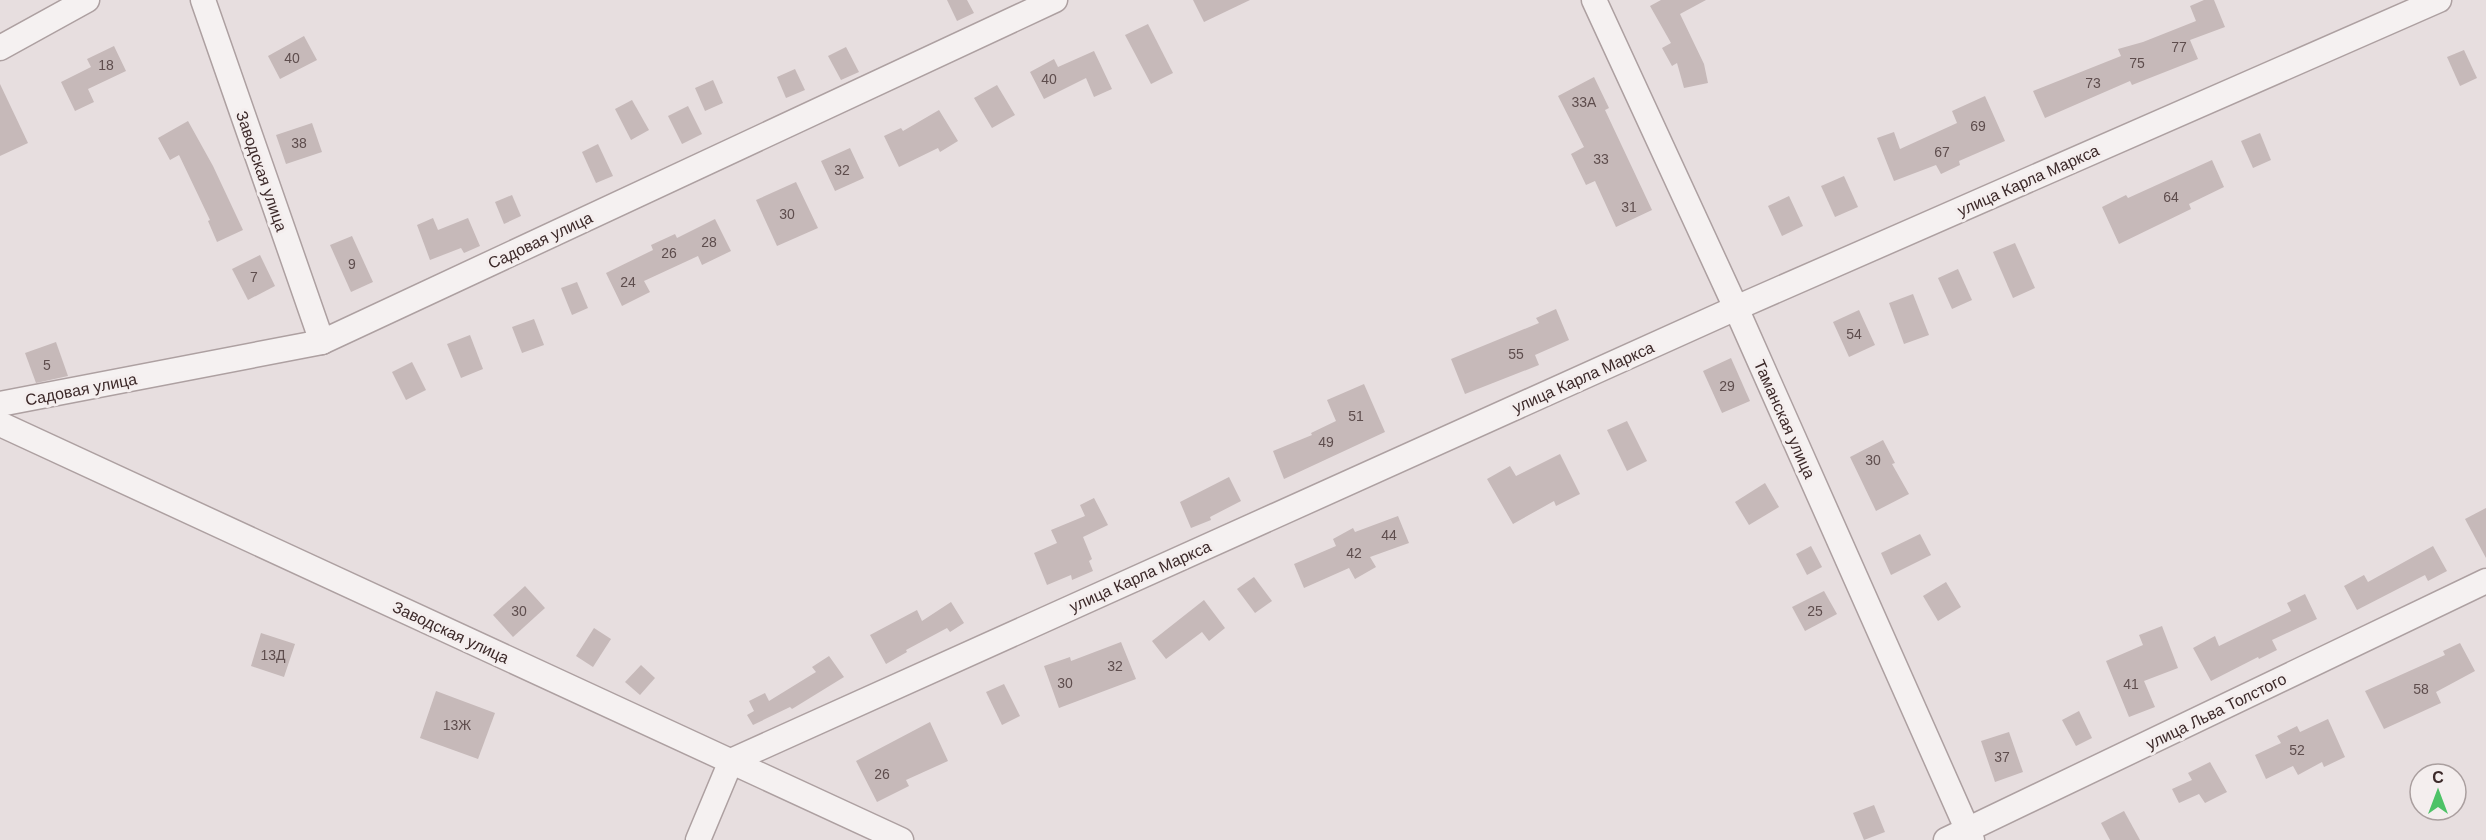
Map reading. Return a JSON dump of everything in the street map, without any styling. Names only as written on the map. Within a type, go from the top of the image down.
[{"type":"street","points":[[0,48],[87,0]]},
{"type":"street","name":"Заводская улица","points":[[203,0],[322,342]]},
{"type":"street","name":"Садовая улица","points":[[0,404],[322,342],[1055,0]]},
{"type":"street","name":"Таманская улица","points":[[1594,0],[1736,308],[1962,837]]},
{"type":"street","name":"улица Карла Маркса","points":[[731,761],[1736,308],[2439,0]]},
{"type":"street","name":"Заводская улица","points":[[0,424],[901,840]]},
{"type":"street","name":"улица Льва Толстого","points":[[1962,837],[2486,581]]},
{"type":"street","points":[[698,840],[731,761]]},
{"type":"building","points":[[947,0],[967,0],[974,13],[957,21]]},
{"type":"building","points":[[1193,0],[1250,0],[1204,22]]},
{"type":"building","points":[[1661,0],[1706,0],[1680,14],[1704,64],[1708,83],[1684,88],[1677,63],[1672,66],[1662,48],[1671,43],[1650,6]]},
{"type":"building","points":[[2204,0],[2214,0],[2225,27],[2190,40],[2198,59],[2132,85],[2130,81],[2045,118],[2033,91],[2121,56],[2118,49],[2143,42],[2196,21],[2190,6]]},
{"type":"building","points":[[1148,24],[1173,73],[1151,84],[1125,35]]},
{"type":"building","points":[[304,36],[317,60],[280,79],[268,56]]},
{"type":"building","points":[[114,46],[126,71],[88,89],[94,102],[75,111],[61,82],[91,67],[87,59]]},
{"type":"building","points":[[846,47],[859,72],[841,80],[828,56]]},
{"type":"building","points":[[2464,50],[2477,78],[2460,86],[2447,57]]},
{"type":"building","points":[[1094,51],[1112,89],[1094,97],[1086,78],[1044,99],[1030,72],[1054,59],[1058,67]]},
{"type":"building","points":[[795,69],[805,90],[786,98],[777,77]]},
{"type":"building","points":[[1594,77],[1609,108],[1605,110],[1652,210],[1616,227],[1595,181],[1586,185],[1571,154],[1584,147],[1558,96]]},
{"type":"building","points":[[713,80],[723,103],[705,111],[695,88]]},
{"type":"building","points":[[0,84],[28,143],[0,156]]},
{"type":"building","points":[[997,85],[1015,115],[992,128],[974,98]]},
{"type":"building","points":[[1985,96],[2005,141],[1959,161],[1960,165],[1941,174],[1936,165],[1894,181],[1877,138],[1894,132],[1900,149],[1957,123],[1952,111]]},
{"type":"building","points":[[632,100],[649,130],[631,140],[615,109]]},
{"type":"building","points":[[688,106],[702,134],[682,144],[668,116]]},
{"type":"building","points":[[939,110],[958,141],[940,152],[938,148],[899,167],[884,136],[901,128],[903,131]]},
{"type":"building","points":[[188,121],[213,166],[243,230],[217,242],[208,221],[210,220],[179,155],[170,160],[158,138]]},
{"type":"building","points":[[312,123],[322,152],[286,164],[276,135]]},
{"type":"building","points":[[2260,133],[2271,160],[2253,168],[2241,141]]},
{"type":"building","points":[[598,144],[613,176],[596,183],[582,152]]},
{"type":"building","points":[[850,148],[864,178],[835,191],[821,161]]},
{"type":"building","points":[[2212,160],[2224,187],[2189,204],[2191,209],[2119,244],[2102,207],[2126,195],[2128,198]]},
{"type":"building","points":[[1844,176],[1858,207],[1835,217],[1821,186]]},
{"type":"building","points":[[796,182],[818,228],[777,246],[756,200]]},
{"type":"building","points":[[512,195],[521,216],[504,224],[495,202]]},
{"type":"building","points":[[1789,196],[1803,226],[1782,236],[1768,206]]},
{"type":"building","points":[[433,218],[438,230],[468,218],[480,246],[464,253],[461,248],[430,260],[417,225]]},
{"type":"building","points":[[715,219],[731,251],[702,265],[698,256],[644,281],[650,292],[622,306],[606,273],[653,250],[651,245],[675,234],[677,238]]},
{"type":"building","points":[[352,236],[373,282],[351,292],[330,245]]},
{"type":"building","points":[[2015,243],[2035,288],[2013,298],[1993,252]]},
{"type":"building","points":[[260,255],[275,286],[248,300],[232,269]]},
{"type":"building","points":[[1958,269],[1972,300],[1952,309],[1938,278]]},
{"type":"building","points":[[577,282],[588,308],[572,315],[561,288]]},
{"type":"building","points":[[1913,294],[1929,335],[1904,344],[1889,303]]},
{"type":"building","points":[[1556,309],[1569,340],[1535,355],[1539,365],[1465,394],[1451,359],[1539,323],[1536,318]]},
{"type":"building","points":[[1859,310],[1875,345],[1849,357],[1833,322]]},
{"type":"building","points":[[534,319],[544,345],[522,353],[512,327]]},
{"type":"building","points":[[470,335],[483,369],[461,378],[447,344]]},
{"type":"building","points":[[56,342],[68,376],[36,383],[25,353]]},
{"type":"building","points":[[1731,358],[1750,401],[1722,413],[1703,371]]},
{"type":"building","points":[[412,362],[426,390],[406,400],[392,372]]},
{"type":"building","points":[[1364,384],[1385,432],[1284,479],[1273,451],[1312,435],[1311,433],[1336,421],[1327,400]]},
{"type":"building","points":[[1627,421],[1647,461],[1627,471],[1607,430]]},
{"type":"building","points":[[1883,440],[1895,463],[1892,464],[1909,494],[1876,511],[1850,457]]},
{"type":"building","points":[[1560,454],[1580,494],[1556,506],[1554,501],[1513,524],[1487,479],[1510,466],[1516,476]]},
{"type":"building","points":[[1229,477],[1241,501],[1210,517],[1211,520],[1191,528],[1180,502]]},
{"type":"building","points":[[1765,483],[1779,507],[1749,525],[1735,502]]},
{"type":"building","points":[[1094,498],[1108,525],[1083,537],[1092,559],[1089,561],[1093,571],[1072,580],[1071,575],[1047,585],[1034,553],[1057,543],[1051,530],[1085,516],[1080,505]]},
{"type":"building","points":[[2486,508],[2486,558],[2465,519]]},
{"type":"building","points":[[1398,516],[1409,543],[1370,557],[1376,567],[1355,579],[1349,568],[1304,588],[1294,564],[1336,546],[1333,539],[1353,528],[1355,532]]},
{"type":"building","points":[[1920,534],[1931,555],[1891,575],[1881,553]]},
{"type":"building","points":[[1811,546],[1822,567],[1807,575],[1796,554]]},
{"type":"building","points":[[2433,546],[2447,571],[2428,581],[2425,575],[2357,610],[2344,586],[2364,575],[2368,582]]},
{"type":"building","points":[[1254,577],[1272,601],[1255,613],[1237,589]]},
{"type":"building","points":[[1946,582],[1961,607],[1938,621],[1923,596]]},
{"type":"building","points":[[525,586],[545,608],[513,637],[493,615]]},
{"type":"building","points":[[1824,591],[1837,614],[1805,631],[1792,607]]},
{"type":"building","points":[[2305,594],[2317,619],[2272,640],[2277,650],[2211,681],[2193,648],[2215,636],[2219,646],[2291,611],[2287,603]]},
{"type":"building","points":[[1204,600],[1225,628],[1209,641],[1202,632],[1166,659],[1152,641]]},
{"type":"building","points":[[951,602],[964,623],[950,632],[947,628],[906,650],[907,652],[886,664],[870,635],[917,610],[922,621]]},
{"type":"building","points":[[2162,626],[2178,668],[2144,681],[2155,707],[2129,717],[2106,661],[2143,645],[2139,635]]},
{"type":"building","points":[[594,628],[611,639],[593,667],[576,656]]},
{"type":"building","points":[[261,633],[295,644],[284,677],[251,666]]},
{"type":"building","points":[[1121,642],[1136,679],[1059,708],[1044,666],[1070,657],[1071,661]]},
{"type":"building","points":[[2460,643],[2475,671],[2436,692],[2441,703],[2384,729],[2365,691],[2445,655],[2443,651]]},
{"type":"building","points":[[829,656],[844,677],[792,709],[790,707],[753,725],[747,715],[754,711],[749,701],[765,693],[769,701],[816,672],[812,667]]},
{"type":"building","points":[[641,665],[655,678],[640,695],[625,682]]},
{"type":"building","points":[[1004,684],[1020,716],[1002,725],[986,692]]},
{"type":"building","points":[[436,691],[495,713],[478,759],[420,738]]},
{"type":"building","points":[[2079,711],[2092,738],[2076,746],[2062,720]]},
{"type":"building","points":[[2328,719],[2345,757],[2324,767],[2322,762],[2298,775],[2293,766],[2266,779],[2255,755],[2281,743],[2277,736],[2297,726],[2300,732]]},
{"type":"building","points":[[930,722],[948,761],[906,780],[909,786],[877,802],[856,761]]},
{"type":"building","points":[[2009,732],[2023,772],[1995,782],[1981,741]]},
{"type":"building","points":[[2210,762],[2227,792],[2205,803],[2199,794],[2179,803],[2172,789],[2192,780],[2188,773]]},
{"type":"building","points":[[1874,805],[1885,832],[1864,840],[1853,813]]},
{"type":"building","points":[[2124,811],[2140,840],[2110,840],[2101,823]]}]
